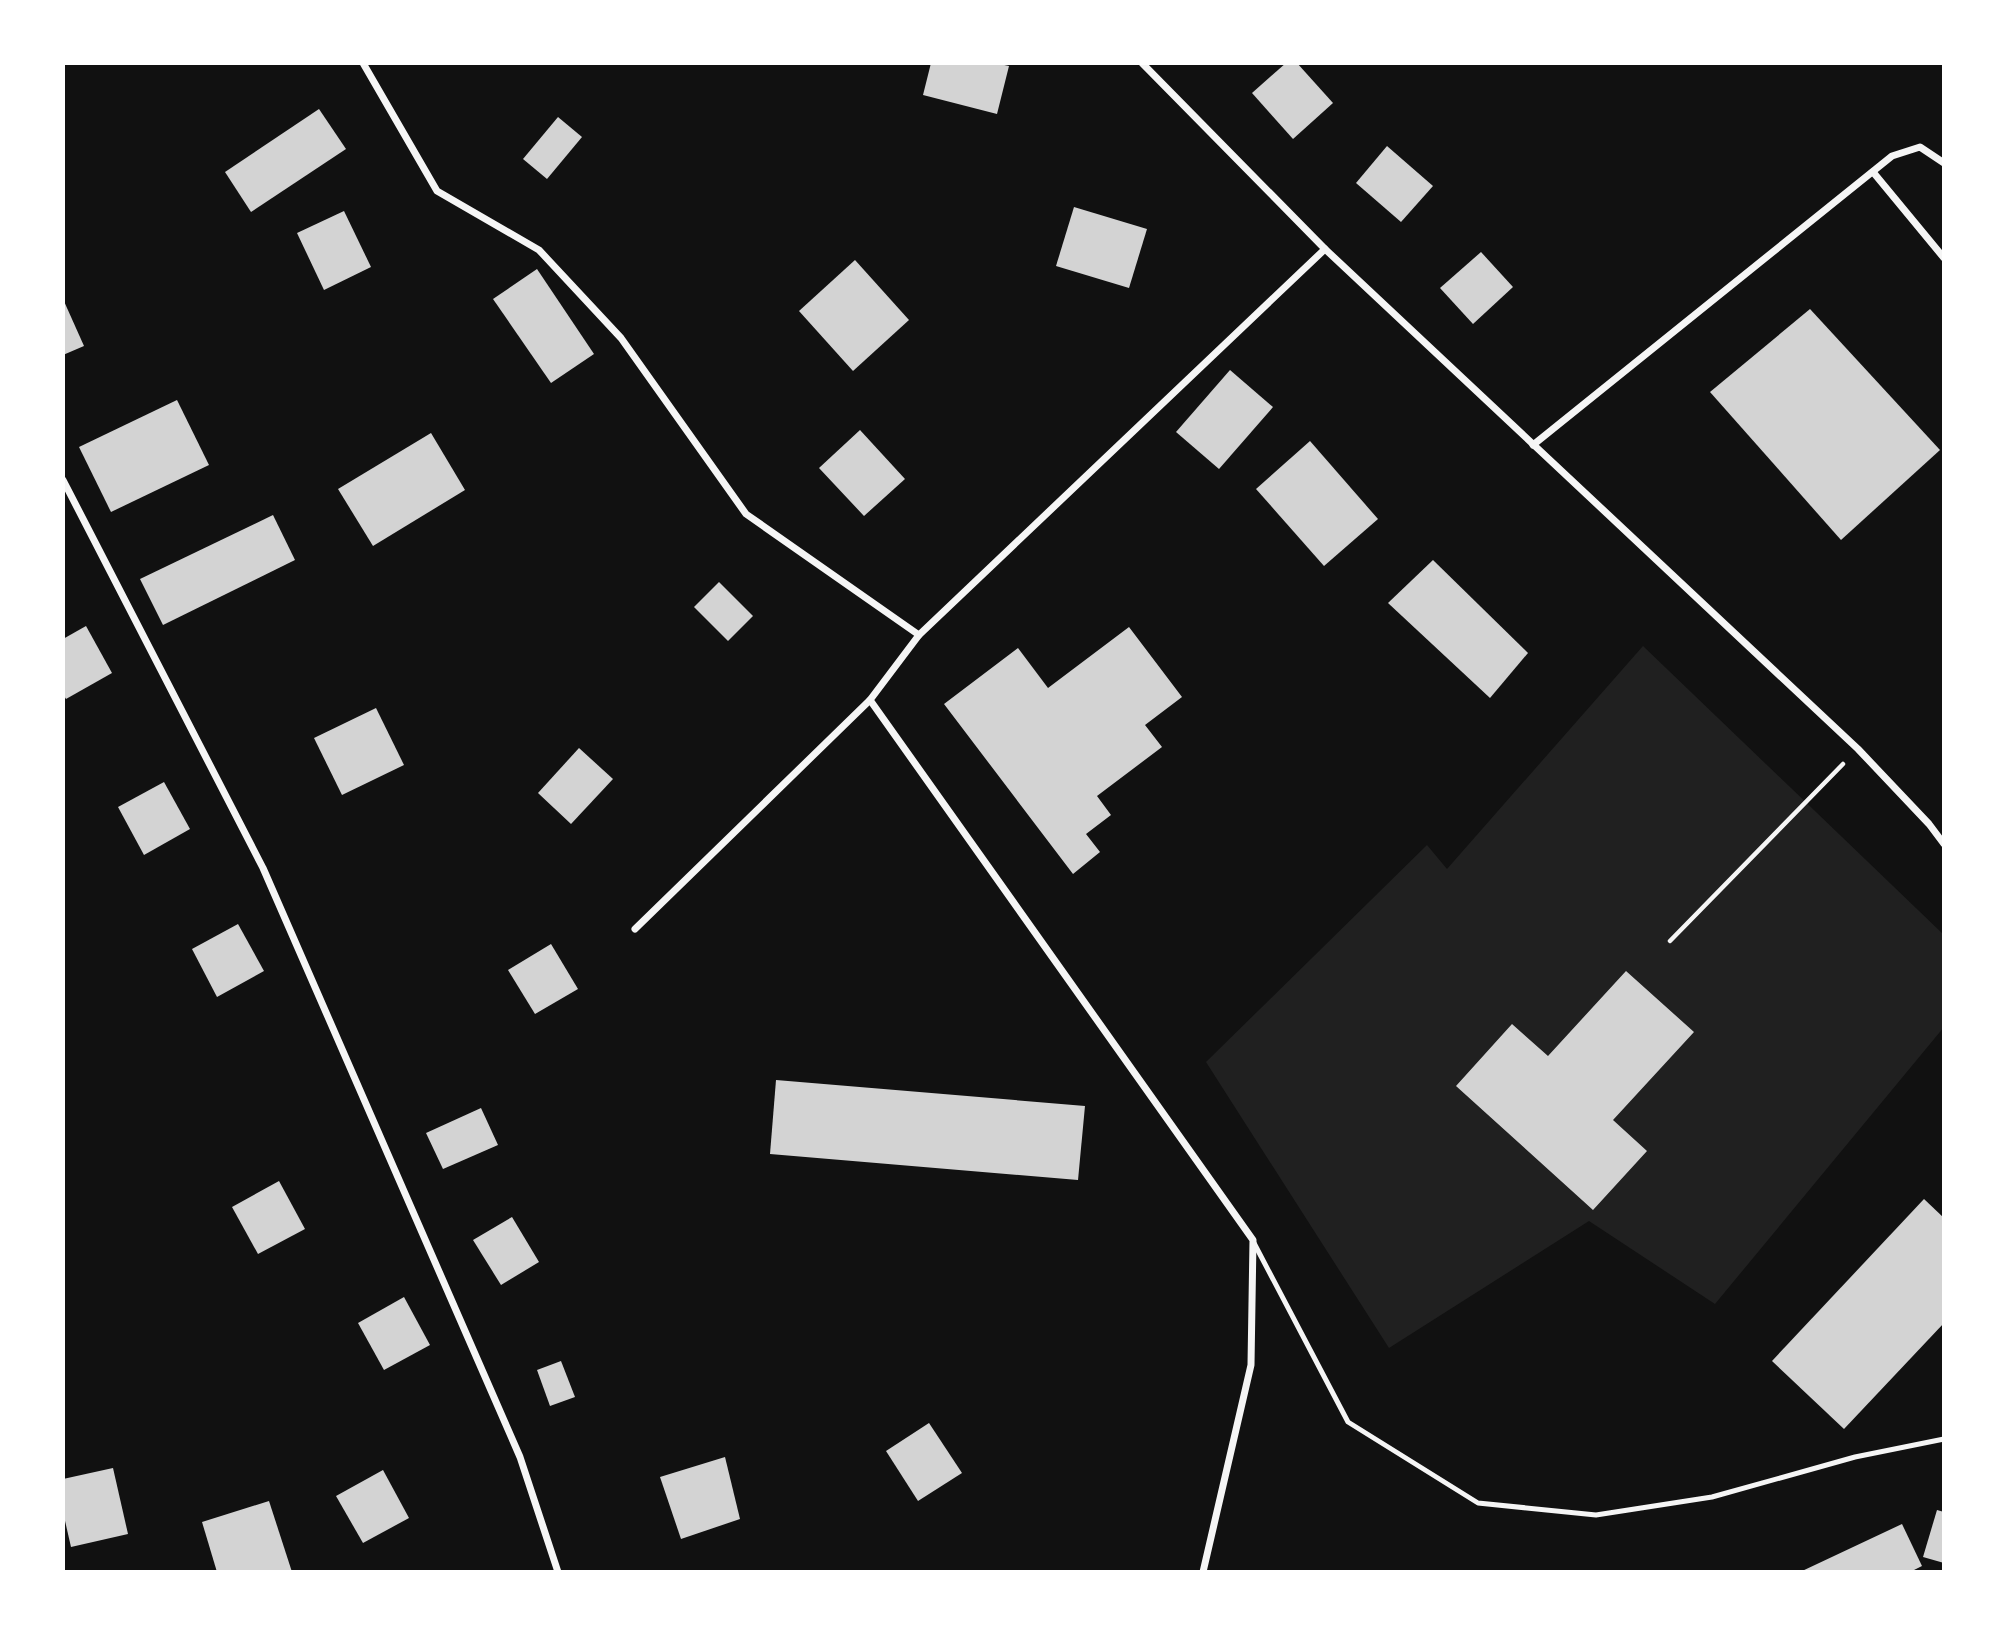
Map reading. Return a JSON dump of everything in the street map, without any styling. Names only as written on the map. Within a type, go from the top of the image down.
[{"type":"street","points":[[363,63],[437,191],[539,250],[621,338],[746,514],[919,635]]},
{"type":"street","points":[[1142,63],[1325,249],[1858,749],[1929,824],[1944,844]]},
{"type":"street","points":[[1533,445],[1892,156],[1920,147],[1944,163]]},
{"type":"street","points":[[1873,172],[1944,258]]},
{"type":"street","points":[[635,929],[870,700],[919,635],[1325,249]]},
{"type":"street","points":[[63,480],[264,868],[520,1457],[558,1572]]},
{"type":"street","points":[[870,700],[1253,1240],[1251,1365],[1203,1572]]},
{"type":"lane","points":[[1253,1240],[1348,1422],[1478,1503],[1596,1515],[1712,1497],[1855,1457],[1944,1439]]},
{"type":"path","points":[[1670,942],[1858,749]]},
{"type":"shaded area","points":[[1643,646],[1944,935],[1944,1027],[1715,1304],[1589,1221],[1389,1348],[1206,1062],[1427,845],[1447,869]]},
{"type":"building","points":[[931,63],[995,63],[1009,66],[997,114],[923,95]]},
{"type":"building","points":[[1286,63],[1297,63],[1333,103],[1293,139],[1252,93]]},
{"type":"building","points":[[319,109],[346,149],[251,212],[225,172]]},
{"type":"building","points":[[558,117],[582,137],[547,179],[523,159]]},
{"type":"building","points":[[1387,146],[1433,186],[1401,222],[1356,183]]},
{"type":"building","points":[[1074,207],[1147,229],[1129,288],[1056,266]]},
{"type":"building","points":[[344,211],[371,267],[324,290],[297,233]]},
{"type":"building","points":[[1481,252],[1513,287],[1473,324],[1440,288]]},
{"type":"building","points":[[855,260],[909,320],[853,371],[799,311]]},
{"type":"building","points":[[537,269],[594,354],[551,383],[493,299]]},
{"type":"building","points":[[63,299],[84,346],[63,355]]},
{"type":"building","points":[[1810,309],[1940,450],[1841,540],[1710,392]]},
{"type":"building","points":[[1230,370],[1273,407],[1219,469],[1176,432]]},
{"type":"building","points":[[177,400],[209,465],[111,512],[79,447]]},
{"type":"building","points":[[860,430],[905,479],[864,516],[819,468]]},
{"type":"building","points":[[431,433],[465,490],[373,546],[338,489]]},
{"type":"building","points":[[1310,441],[1378,519],[1324,566],[1256,489]]},
{"type":"building","points":[[273,515],[295,560],[163,625],[140,579]]},
{"type":"building","points":[[1433,560],[1528,653],[1490,698],[1388,603]]},
{"type":"building","points":[[719,582],[753,616],[728,641],[694,607]]},
{"type":"building","points":[[86,626],[112,673],[66,699],[63,694],[63,639]]},
{"type":"building","points":[[1129,627],[1182,697],[1145,725],[1162,747],[1097,796],[1111,815],[1086,834],[1100,852],[1073,874],[944,704],[1018,648],[1048,688]]},
{"type":"building","points":[[376,708],[404,765],[342,795],[314,738]]},
{"type":"building","points":[[579,748],[613,779],[571,824],[538,793]]},
{"type":"building","points":[[164,782],[190,829],[144,855],[118,807]]},
{"type":"building","points":[[238,924],[264,971],[217,997],[192,949]]},
{"type":"building","points":[[551,944],[578,989],[535,1014],[508,970]]},
{"type":"building","points":[[1626,971],[1694,1032],[1613,1120],[1647,1151],[1593,1210],[1456,1086],[1512,1024],[1548,1056]]},
{"type":"building","points":[[776,1080],[1085,1106],[1078,1180],[770,1154]]},
{"type":"building","points":[[481,1108],[498,1145],[443,1169],[426,1133]]},
{"type":"building","points":[[279,1181],[305,1229],[258,1254],[232,1207]]},
{"type":"building","points":[[1924,1199],[1944,1218],[1944,1323],[1844,1429],[1772,1361]]},
{"type":"building","points":[[512,1217],[539,1262],[501,1285],[473,1240]]},
{"type":"building","points":[[404,1297],[430,1345],[384,1370],[358,1323]]},
{"type":"building","points":[[561,1361],[575,1397],[550,1406],[537,1370]]},
{"type":"building","points":[[929,1423],[962,1473],[918,1501],[886,1451]]},
{"type":"building","points":[[725,1457],[740,1519],[681,1539],[660,1477]]},
{"type":"building","points":[[113,1468],[128,1534],[71,1547],[63,1512],[63,1479]]},
{"type":"building","points":[[383,1470],[409,1518],[363,1543],[336,1496]]},
{"type":"building","points":[[269,1501],[292,1572],[217,1572],[202,1522]]},
{"type":"building","points":[[1937,1510],[1944,1512],[1944,1563],[1923,1557]]},
{"type":"building","points":[[1902,1524],[1922,1566],[1910,1572],[1800,1572]]}]
